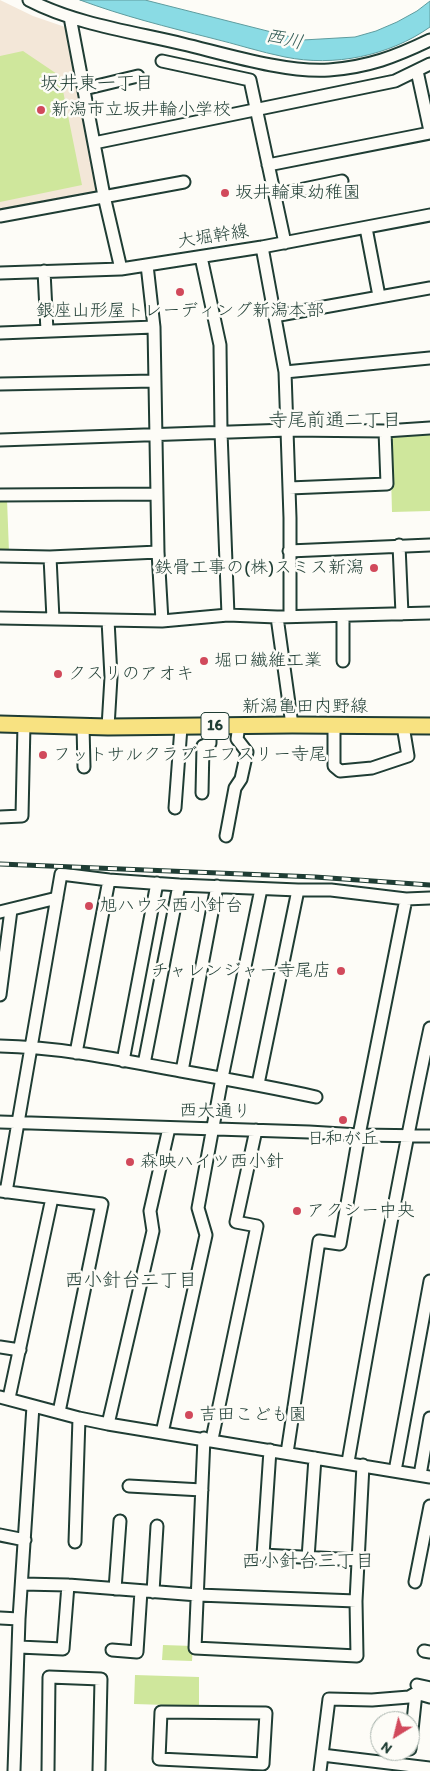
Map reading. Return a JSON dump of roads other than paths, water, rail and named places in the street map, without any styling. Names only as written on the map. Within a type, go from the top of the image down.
[{"type":"main road","name":"新潟亀田内野線","points":[[0,724],[108,727],[239,725],[430,726]]},
{"type":"street","points":[[29,0],[70,17],[284,68],[318,70],[365,66],[399,56],[430,40]]},
{"type":"street","points":[[70,17],[104,196],[121,269]]},
{"type":"street","points":[[162,61],[250,80],[285,243]]},
{"type":"street","points":[[94,143],[394,81],[430,64]]},
{"type":"street","points":[[268,165],[430,132],[428,112],[417,71]]},
{"type":"street","points":[[84,89],[138,76]]},
{"type":"street","points":[[275,195],[342,181]]},
{"type":"street","points":[[0,216],[184,182]]},
{"type":"street","name":"大堀幹線","points":[[0,273],[121,269],[147,266],[430,216]]},
{"type":"street","points":[[366,228],[379,296]]},
{"type":"street","points":[[262,247],[285,372],[288,430],[290,616]]},
{"type":"street","points":[[201,257],[220,345],[220,432],[228,615]]},
{"type":"street","points":[[147,266],[154,327],[158,552],[162,621]]},
{"type":"street","points":[[44,271],[47,331]]},
{"type":"street","points":[[274,316],[430,288]]},
{"type":"street","points":[[0,333],[154,327]]},
{"type":"street","points":[[285,372],[430,358]]},
{"type":"street","points":[[0,384],[154,381]]},
{"type":"street","points":[[0,440],[288,430],[385,431],[430,428]]},
{"type":"street","points":[[289,488],[388,484],[385,431]]},
{"type":"street","points":[[0,495],[157,494]]},
{"type":"street","points":[[399,545],[402,614]]},
{"type":"street","points":[[289,551],[430,545]]},
{"type":"street","points":[[0,556],[50,557],[158,552]]},
{"type":"street","points":[[50,557],[53,619]]},
{"type":"street","points":[[0,618],[162,621],[228,615],[277,617],[430,613]]},
{"type":"street","points":[[343,662],[344,616]]},
{"type":"street","points":[[277,617],[292,725]]},
{"type":"street","points":[[108,620],[111,677],[108,727]]},
{"type":"street","points":[[0,817],[22,816],[24,724]]},
{"type":"street","points":[[226,836],[235,788],[241,779],[247,752],[238,739],[239,725]]},
{"type":"street","points":[[83,726],[84,767]]},
{"type":"street","points":[[202,793],[203,746],[210,743],[210,726]]},
{"type":"street","points":[[334,726],[334,766],[340,771],[372,768],[408,756],[403,726]]},
{"type":"street","points":[[175,808],[180,727]]},
{"type":"street","points":[[59,1412],[102,1204],[3,1191],[18,1122],[61,874],[109,880],[179,885],[331,890],[406,899],[430,898]]},
{"type":"street","points":[[76,1053],[109,880]]},
{"type":"street","points":[[123,1060],[157,883]]},
{"type":"street","points":[[144,1064],[179,885]]},
{"type":"street","points":[[182,1071],[217,886]]},
{"type":"street","points":[[162,1433],[206,1235],[198,1208],[222,1078],[261,889]]},
{"type":"street","points":[[258,1084],[298,890]]},
{"type":"street","points":[[0,995],[6,911],[57,898]]},
{"type":"street","points":[[287,1453],[319,1241],[340,1244],[359,1135],[406,899]]},
{"type":"street","points":[[348,1462],[377,1291],[430,1028]]},
{"type":"street","points":[[0,1046],[30,1046],[123,1060],[258,1084],[316,1097]]},
{"type":"street","name":"西大通り","points":[[0,1122],[430,1136]]},
{"type":"street","points":[[108,1424],[153,1231],[150,1211],[169,1128]]},
{"type":"street","points":[[256,1130],[236,1222],[257,1226],[208,1439],[202,1490],[195,1648],[357,1656],[356,1602],[363,1465]]},
{"type":"street","points":[[52,1198],[20,1350],[5,1398],[108,1424],[425,1476],[430,1418]]},
{"type":"street","points":[[395,1471],[430,1280]]},
{"type":"street","points":[[0,1347],[20,1350]]},
{"type":"street","points":[[14,1771],[19,1619],[33,1406]]},
{"type":"street","points":[[75,1542],[79,1418]]},
{"type":"street","points":[[270,1450],[263,1555],[358,1560]]},
{"type":"street","points":[[308,1558],[315,1458]]},
{"type":"street","points":[[129,1486],[202,1490]]},
{"type":"street","points":[[415,1582],[430,1506]]},
{"type":"street","points":[[115,1589],[120,1521]]},
{"type":"street","points":[[153,1592],[157,1526]]},
{"type":"street","points":[[0,1535],[25,1540]]},
{"type":"street","points":[[22,1584],[68,1585],[198,1595],[356,1602]]},
{"type":"street","points":[[19,1647],[63,1649],[68,1585]]},
{"type":"street","points":[[112,1650],[137,1652],[141,1591]]},
{"type":"street","points":[[0,1618],[19,1619]]},
{"type":"street","points":[[48,1771],[49,1677],[101,1679],[99,1771]]},
{"type":"street","points":[[320,1771],[329,1699],[372,1700],[409,1697],[416,1689],[430,1688]]},
{"type":"street","points":[[416,1689],[430,1697]]},
{"type":"street","points":[[414,1711],[416,1689]]},
{"type":"street","points":[[161,1712],[266,1713],[263,1764],[213,1767],[159,1759],[161,1712]]},
{"type":"street","points":[[322,1755],[408,1768],[430,1768]]},
{"type":"water","name":"西川","points":[[80,0],[145,0],[303,40],[355,37],[376,31],[417,11],[430,1],[430,27],[397,45],[360,57],[342,60],[304,60],[266,53],[112,11]]},
{"type":"railway","points":[[0,864],[315,877],[430,885]]},
{"type":"place","name":"新潟市立坂井輪小学校","points":[[41,110]]},
{"type":"place","name":"坂井輪東幼稚園","points":[[225,193]]},
{"type":"place","name":"銀座山形屋トレーディング新潟本部","points":[[180,292]]},
{"type":"place","name":"鉄骨工事の(株)スミス新潟","points":[[374,568]]},
{"type":"place","name":"堀口繊維工業","points":[[204,661]]},
{"type":"place","name":"クスリのアオキ","points":[[58,674]]},
{"type":"place","name":"フットサルクラブ エフスリー寺尾","points":[[43,755]]},
{"type":"place","name":"旭ハウス西小針台","points":[[89,906]]},
{"type":"place","name":"チャレンジャー寺尾店","points":[[341,971]]},
{"type":"place","name":"日和が丘","points":[[343,1120]]},
{"type":"place","name":"森映ハイツ西小針","points":[[130,1162]]},
{"type":"place","name":"アクシー中央","points":[[297,1211]]},
{"type":"place","name":"吉田こども園","points":[[189,1415]]},
{"type":"district","name":"坂井東一丁目","points":[[97,84]]},
{"type":"district","name":"寺尾前通二丁目","points":[[335,421]]},
{"type":"district","name":"西小針台二丁目","points":[[131,1281]]},
{"type":"district","name":"西小針台三丁目","points":[[308,1562]]}]
